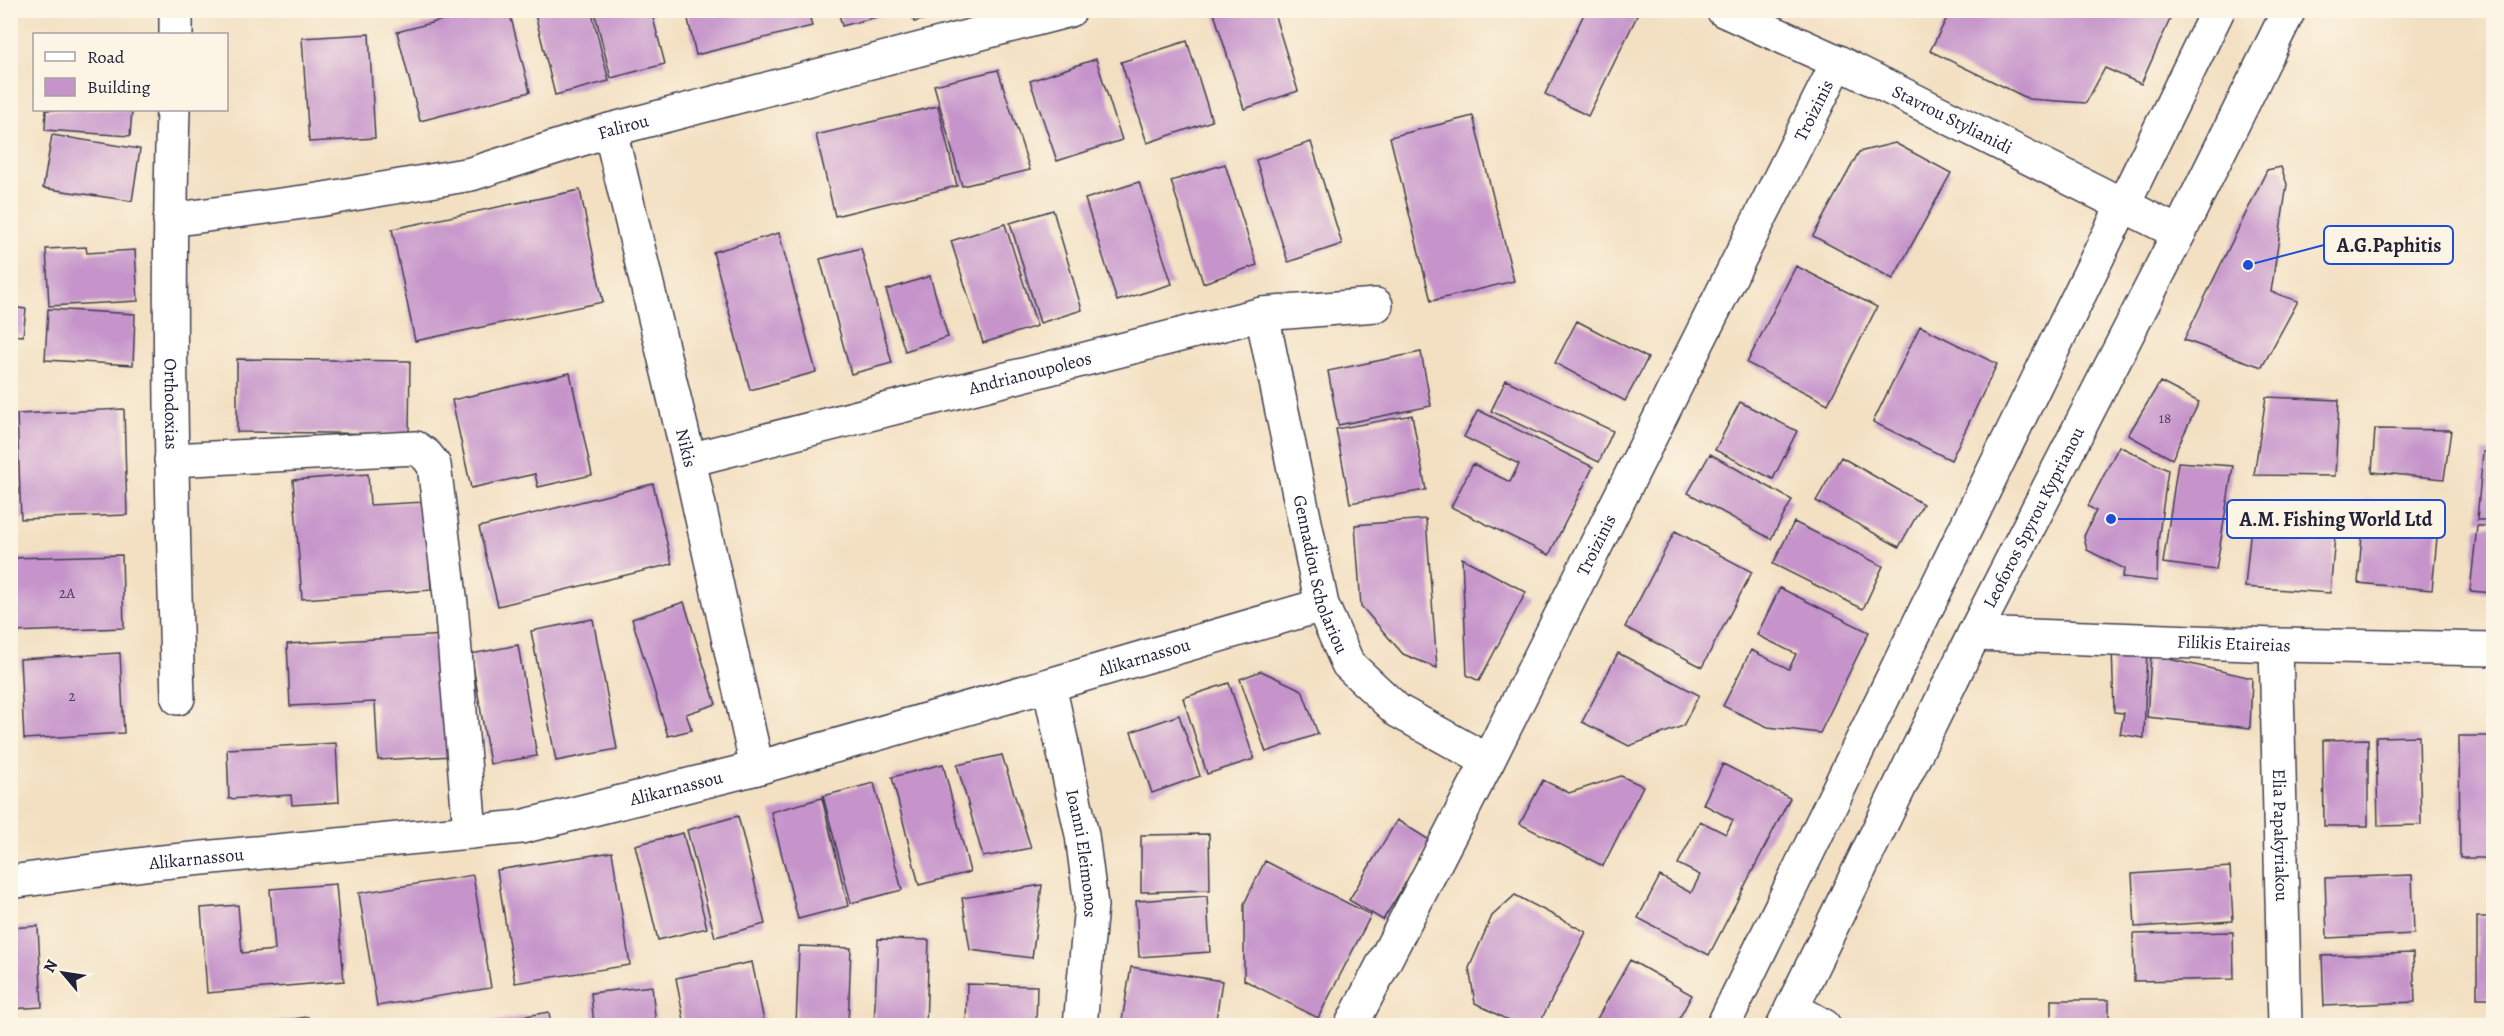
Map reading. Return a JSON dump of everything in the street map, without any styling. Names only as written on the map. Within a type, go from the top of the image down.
[{"type":"street","points":[[176,10],[176,33]]},
{"type":"street","name":"Falirou","points":[[170,220],[318,200],[471,174],[610,130],[1071,10]]},
{"type":"street","name":"Stavrou Stylianidi","points":[[1723,10],[1838,62],[2180,233]]},
{"type":"street","points":[[1723,1026],[2218,10]]},
{"type":"street","name":"Leoforos Spyrou Kyprianou","points":[[1787,1017],[1974,634],[2180,233],[2289,10]]},
{"type":"street","name":"Troizinis","points":[[1351,1026],[1488,761],[1838,62]]},
{"type":"street","name":"Orthodoxias","points":[[173,111],[170,220],[171,460],[178,698]]},
{"type":"street","name":"Nikis","points":[[610,130],[689,460],[757,768]]},
{"type":"street","name":"Andrianoupoleos","points":[[689,460],[1262,314],[1376,304]]},
{"type":"street","name":"Gennadiou Scholariou","points":[[1262,314],[1322,605],[1348,664],[1398,711],[1488,761]]},
{"type":"street","points":[[171,460],[416,448],[434,465],[451,604],[470,832]]},
{"type":"street","name":"Alikarnassou","points":[[10,882],[152,863],[521,827],[757,768],[1322,605]]},
{"type":"street","name":"Filikis Etaireias","points":[[1974,634],[2276,645],[2493,649]]},
{"type":"street","name":"Elia Papakyriakou","points":[[2276,645],[2285,1026]]},
{"type":"street","name":"Ioanni Eleimonos","points":[[1049,685],[1082,835],[1091,905],[1080,1026]]},
{"type":"street","points":[[1787,1017],[1824,1026]]},
{"type":"building","points":[[480,10],[509,10],[530,92],[420,121],[397,32]]},
{"type":"building","points":[[534,10],[591,10],[609,81],[555,95]]},
{"type":"building","points":[[594,10],[651,10],[665,64],[611,78]]},
{"type":"building","points":[[686,10],[808,10],[812,26],[696,55]]},
{"type":"building","points":[[838,10],[883,10],[884,15],[842,26]]},
{"type":"building","points":[[911,10],[957,10],[957,11],[914,22]]},
{"type":"building","points":[[1213,10],[1273,10],[1298,91],[1244,109]]},
{"type":"building","points":[[1586,10],[1626,10],[1637,16],[1588,116],[1545,94]]},
{"type":"building","points":[[1951,10],[2158,10],[2171,17],[2141,84],[2105,68],[2086,103],[2029,99],[1930,51]]},
{"type":"building","points":[[369,34],[375,138],[309,142],[302,38]]},
{"type":"building","points":[[1187,41],[1212,121],[1147,143],[1121,62]]},
{"type":"building","points":[[1096,59],[1122,140],[1057,161],[1030,81]]},
{"type":"building","points":[[998,70],[1030,170],[962,186],[934,85]]},
{"type":"building","points":[[938,106],[957,186],[835,216],[816,135]]},
{"type":"building","points":[[46,111],[132,111],[130,136],[45,130]]},
{"type":"building","points":[[1473,116],[1514,281],[1431,301],[1390,137]]},
{"type":"building","points":[[52,135],[140,149],[132,201],[43,188]]},
{"type":"building","points":[[1311,142],[1342,244],[1288,262],[1256,160]]},
{"type":"building","points":[[1895,143],[1951,173],[1893,279],[1813,236],[1859,152]]},
{"type":"building","points":[[1225,164],[1257,265],[1203,283],[1171,181]]},
{"type":"building","points":[[2281,167],[2287,184],[2271,292],[2298,301],[2262,367],[2184,340],[2267,170]]},
{"type":"building","points":[[1139,182],[1172,284],[1117,301],[1085,199]]},
{"type":"building","points":[[580,190],[603,302],[415,341],[392,229]]},
{"type":"building","points":[[1053,210],[1082,310],[1040,323],[1010,223]]},
{"type":"building","points":[[1005,224],[1037,326],[983,343],[951,241]]},
{"type":"building","points":[[779,233],[816,372],[750,390],[713,252]]},
{"type":"building","points":[[86,247],[87,253],[135,250],[138,301],[49,306],[46,249]]},
{"type":"building","points":[[861,248],[892,363],[851,374],[820,259]]},
{"type":"building","points":[[1796,266],[1877,307],[1828,404],[1747,363]]},
{"type":"building","points":[[930,276],[948,337],[905,351],[886,290]]},
{"type":"building","points":[[10,307],[26,309],[23,336],[10,335]]},
{"type":"building","points":[[48,309],[135,314],[133,365],[45,360]]},
{"type":"building","points":[[1577,321],[1648,358],[1625,401],[1555,363]]},
{"type":"building","points":[[1920,326],[1997,364],[1951,460],[1873,422]]},
{"type":"building","points":[[1421,352],[1431,406],[1338,425],[1328,371]]},
{"type":"building","points":[[237,359],[410,361],[409,434],[237,432]]},
{"type":"building","points":[[570,373],[592,475],[538,487],[535,474],[471,488],[452,400]]},
{"type":"building","points":[[1506,380],[1613,431],[1599,462],[1491,411]]},
{"type":"building","points":[[2160,382],[2199,402],[2172,459],[2128,435]]},
{"type":"building","points":[[2266,397],[2339,400],[2335,476],[2254,475]]},
{"type":"building","points":[[1740,402],[1797,431],[1773,479],[1715,450]]},
{"type":"building","points":[[124,409],[127,515],[21,519],[17,414]]},
{"type":"building","points":[[1478,410],[1593,467],[1549,555],[1451,507],[1473,464],[1510,482],[1519,464],[1464,437]]},
{"type":"building","points":[[1412,415],[1426,490],[1350,503],[1336,429]]},
{"type":"building","points":[[2375,429],[2451,430],[2444,479],[2372,472]]},
{"type":"building","points":[[2119,446],[2168,470],[2158,542],[2157,581],[2122,577],[2125,569],[2087,550],[2084,536],[2096,511],[2088,506]]},
{"type":"building","points":[[2483,452],[2494,452],[2494,520],[2477,520]]},
{"type":"building","points":[[1710,454],[1792,500],[1771,539],[1688,493]]},
{"type":"building","points":[[1841,457],[1923,504],[1899,547],[1816,501]]},
{"type":"building","points":[[2178,462],[2233,466],[2216,570],[2163,563]]},
{"type":"building","points":[[368,474],[370,505],[425,502],[431,590],[302,599],[293,480]]},
{"type":"building","points":[[653,484],[672,564],[498,606],[479,527]]},
{"type":"building","points":[[2365,500],[2440,507],[2432,590],[2358,583]]},
{"type":"building","points":[[2253,505],[2337,513],[2330,593],[2245,587]]},
{"type":"building","points":[[1426,519],[1437,668],[1403,654],[1361,606],[1355,525]]},
{"type":"building","points":[[1794,522],[1883,566],[1863,609],[1773,564]]},
{"type":"building","points":[[2477,526],[2494,526],[2494,593],[2470,591]]},
{"type":"building","points":[[1675,531],[1752,572],[1702,667],[1625,627]]},
{"type":"building","points":[[122,555],[124,628],[12,632],[11,558]]},
{"type":"building","points":[[1462,558],[1526,592],[1479,681],[1467,675]]},
{"type":"building","points":[[1780,588],[1869,632],[1820,733],[1768,727],[1723,706],[1751,650],[1789,669],[1796,654],[1757,635]]},
{"type":"building","points":[[684,602],[716,704],[686,714],[692,730],[668,736],[632,619]]},
{"type":"building","points":[[593,619],[617,749],[556,761],[531,631]]},
{"type":"building","points":[[446,635],[453,756],[378,760],[375,702],[290,706],[287,644]]},
{"type":"building","points":[[518,645],[537,756],[490,764],[471,654]]},
{"type":"building","points":[[2147,646],[2144,738],[2120,734],[2124,713],[2114,712],[2112,647]]},
{"type":"building","points":[[120,653],[124,733],[24,739],[20,659]]},
{"type":"building","points":[[1618,653],[1699,695],[1683,726],[1629,746],[1582,722]]},
{"type":"building","points":[[2151,655],[2252,678],[2250,728],[2147,717]]},
{"type":"building","points":[[1261,671],[1302,690],[1318,734],[1266,752],[1240,679]]},
{"type":"building","points":[[1229,683],[1254,759],[1207,774],[1183,698]]},
{"type":"building","points":[[1179,715],[1200,776],[1152,793],[1131,732]]},
{"type":"building","points":[[2419,736],[2421,825],[2378,826],[2376,737]]},
{"type":"building","points":[[2459,736],[2494,736],[2494,858],[2460,858]]},
{"type":"building","points":[[2368,739],[2368,826],[2324,826],[2323,740]]},
{"type":"building","points":[[336,743],[339,802],[292,805],[291,795],[229,799],[227,749]]},
{"type":"building","points":[[1002,755],[1031,848],[983,857],[957,765]]},
{"type":"building","points":[[943,764],[970,872],[919,885],[892,777]]},
{"type":"building","points":[[1723,764],[1790,798],[1709,955],[1638,918],[1660,876],[1691,893],[1700,875],[1678,864],[1700,821],[1726,834],[1733,820],[1703,804]]},
{"type":"building","points":[[1621,776],[1643,786],[1603,866],[1520,824],[1543,780],[1569,793]]},
{"type":"building","points":[[874,783],[902,890],[851,903],[823,796]]},
{"type":"building","points":[[822,798],[848,906],[798,919],[771,812]]},
{"type":"building","points":[[738,816],[765,924],[715,937],[687,830]]},
{"type":"building","points":[[1397,820],[1431,841],[1383,920],[1349,900]]},
{"type":"building","points":[[683,833],[707,928],[658,940],[635,845]]},
{"type":"building","points":[[1209,834],[1210,890],[1141,892],[1141,835]]},
{"type":"building","points":[[612,852],[630,965],[515,983],[497,870]]},
{"type":"building","points":[[1265,861],[1371,915],[1318,1018],[1244,980],[1244,904]]},
{"type":"building","points":[[2230,867],[2233,921],[2135,927],[2132,874]]},
{"type":"building","points":[[473,875],[491,988],[377,1006],[359,893]]},
{"type":"building","points":[[2412,875],[2414,934],[2327,938],[2325,878]]},
{"type":"building","points":[[336,884],[344,981],[207,993],[201,908],[238,905],[242,953],[275,950],[270,889]]},
{"type":"building","points":[[1042,885],[1032,958],[970,950],[962,898]]},
{"type":"building","points":[[1515,895],[1586,932],[1538,1026],[1519,1026],[1475,1003],[1469,968],[1492,916]]},
{"type":"building","points":[[1207,896],[1210,952],[1139,957],[1136,901]]},
{"type":"building","points":[[2477,917],[2494,917],[2494,998],[2477,998]]},
{"type":"building","points":[[38,926],[42,1007],[10,1009],[10,928]]},
{"type":"building","points":[[2233,932],[2234,979],[2134,981],[2133,934]]},
{"type":"building","points":[[878,939],[929,940],[926,1026],[874,1026]]},
{"type":"building","points":[[799,946],[851,948],[848,1026],[796,1026]]},
{"type":"building","points":[[2413,953],[2415,1002],[2324,1006],[2322,956]]},
{"type":"building","points":[[1630,960],[1692,995],[1675,1026],[1593,1026]]},
{"type":"building","points":[[752,962],[765,1026],[685,1026],[676,978]]},
{"type":"building","points":[[1131,967],[1222,981],[1215,1026],[1121,1026]]},
{"type":"building","points":[[967,984],[1037,986],[1036,1026],[966,1026]]},
{"type":"building","points":[[652,986],[656,1026],[594,1026],[591,993]]},
{"type":"building","points":[[2051,1000],[2109,1000],[2109,1026],[2051,1026]]},
{"type":"building","points":[[549,1012],[551,1026],[479,1026],[479,1024]]},
{"type":"building","points":[[308,1017],[307,1026],[261,1026],[261,1024]]},
{"type":"place","name":"A.G.Paphitis","points":[[2248,265]]},
{"type":"place","name":"A.M. Fishing World Ltd","points":[[2111,519]]}]
